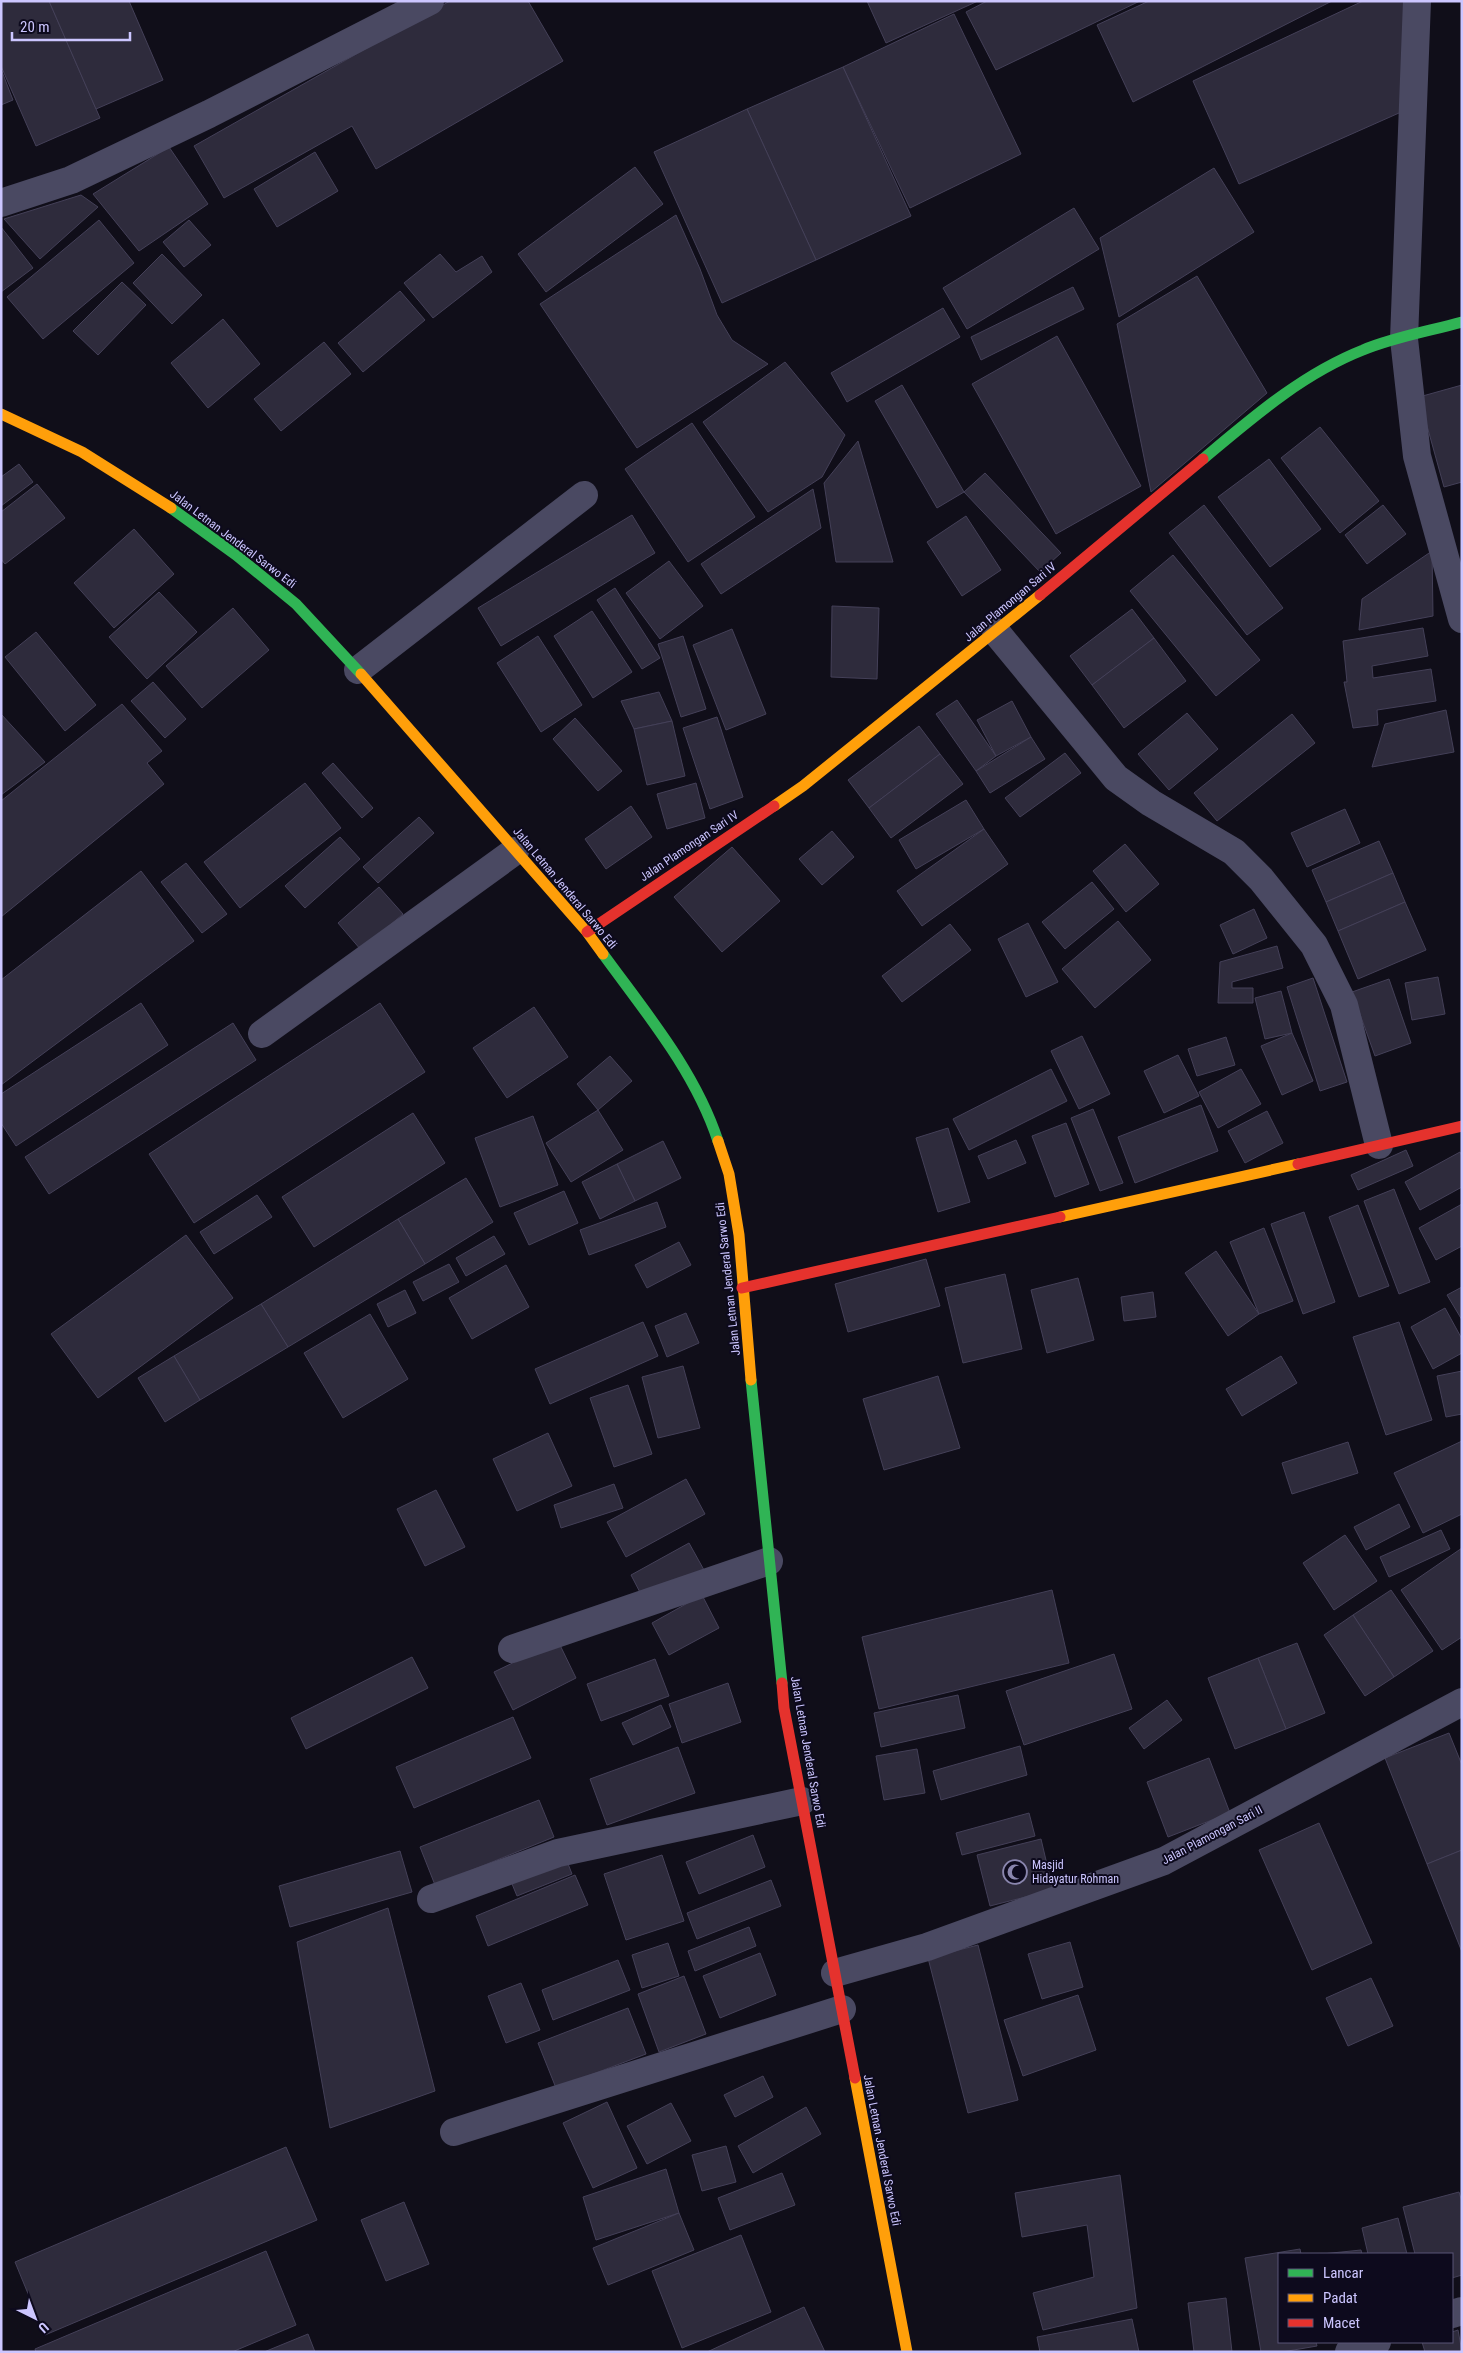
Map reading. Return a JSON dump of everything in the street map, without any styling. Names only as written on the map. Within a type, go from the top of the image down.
[{"type":"main road","name":"Jalan Plamongan Sari IV","points":[[587,932],[803,786],[996,632],[1256,415],[1304,380],[1364,349],[1462,322]]},
{"type":"main road","name":"Jalan Letnan Jenderal Sarwo Edi","points":[[1,414],[82,452],[166,504],[296,604],[358,670],[587,932],[673,1051],[694,1084],[711,1120],[729,1174],[739,1235],[742,1288],[784,1708],[907,2352]]},
{"type":"main road","points":[[742,1288],[1380,1145],[1459,1133]]},
{"type":"street","points":[[1,203],[71,180],[208,114],[430,1]]},
{"type":"street","points":[[1417,1],[1404,339],[1417,456],[1462,619]]},
{"type":"street","points":[[358,670],[584,495]]},
{"type":"street","points":[[996,632],[1116,778],[1158,807],[1234,852],[1261,879],[1314,945],[1344,1005],[1380,1145]]},
{"type":"street","points":[[262,1034],[515,851]]},
{"type":"street","points":[[512,1649],[769,1561]]},
{"type":"street","name":"Jalan Plamongan Sari II","points":[[835,1973],[927,1947],[1164,1861],[1462,1702]]},
{"type":"street","points":[[431,1899],[558,1853],[802,1801]]},
{"type":"street","points":[[454,2132],[842,2009]]},
{"type":"street","points":[[1349,2352],[1374,2343]]},
{"type":"building","points":[[1,1],[49,1],[100,118],[36,146],[1,66]]},
{"type":"building","points":[[49,1],[129,1],[163,80],[96,109]]},
{"type":"building","points":[[450,1],[528,1],[563,61],[376,169],[352,126],[224,198],[194,146]]},
{"type":"building","points":[[867,1],[978,1],[886,43]]},
{"type":"building","points":[[987,1],[1140,1],[996,70],[966,12]]},
{"type":"building","points":[[1149,1],[1332,1],[1133,102],[1097,25]]},
{"type":"building","points":[[1363,1],[1406,1],[1408,109],[1239,184],[1193,81]]},
{"type":"building","points":[[954,14],[1021,154],[910,208],[843,67]]},
{"type":"building","points":[[843,67],[911,216],[816,260],[747,109]]},
{"type":"building","points":[[1,69],[13,100],[1,105]]},
{"type":"building","points":[[747,109],[816,260],[722,303],[654,152]]},
{"type":"building","points":[[169,147],[208,204],[139,251],[93,194]]},
{"type":"building","points":[[315,152],[338,191],[277,227],[254,189]]},
{"type":"building","points":[[635,167],[663,204],[546,292],[518,254]]},
{"type":"building","points":[[1214,168],[1254,232],[1119,317],[1100,238]]},
{"type":"building","points":[[81,195],[98,207],[40,259],[4,219]]},
{"type":"building","points":[[1074,208],[1099,249],[967,329],[943,288]]},
{"type":"building","points":[[676,215],[700,269],[717,315],[732,340],[768,364],[637,448],[540,304]]},
{"type":"building","points":[[99,220],[134,263],[43,339],[7,297]]},
{"type":"building","points":[[189,220],[211,245],[184,267],[163,242]]},
{"type":"building","points":[[1,227],[33,268],[1,292]]},
{"type":"building","points":[[162,254],[202,295],[172,324],[133,283]]},
{"type":"building","points":[[440,254],[456,272],[482,256],[492,272],[433,318],[404,283]]},
{"type":"building","points":[[1197,276],[1267,393],[1151,492],[1117,324]]},
{"type":"building","points":[[122,282],[146,305],[98,355],[73,331]]},
{"type":"building","points":[[1073,287],[1084,309],[981,360],[971,337]]},
{"type":"building","points":[[400,291],[425,320],[363,372],[338,343]]},
{"type":"building","points":[[943,308],[960,337],[847,402],[831,373]]},
{"type":"building","points":[[223,319],[260,364],[208,408],[171,363]]},
{"type":"building","points":[[1057,336],[1141,486],[1056,534],[972,384]]},
{"type":"building","points":[[324,342],[351,374],[281,431],[254,399]]},
{"type":"building","points":[[785,362],[845,435],[822,477],[768,512],[703,422]]},
{"type":"building","points":[[902,385],[964,492],[937,508],[875,401]]},
{"type":"building","points":[[1462,385],[1462,482],[1444,487],[1419,397]]},
{"type":"building","points":[[692,423],[755,517],[688,562],[625,469]]},
{"type":"building","points":[[1320,427],[1379,501],[1340,533],[1281,458]]},
{"type":"building","points":[[858,441],[893,562],[836,562],[824,483]]},
{"type":"building","points":[[1269,459],[1321,529],[1270,567],[1218,497]]},
{"type":"building","points":[[19,464],[33,482],[1,506],[1,477]]},
{"type":"building","points":[[985,473],[1061,553],[1040,572],[964,492]]},
{"type":"building","points":[[37,484],[65,518],[5,564],[1,559],[1,512]]},
{"type":"building","points":[[813,489],[821,528],[721,594],[701,564]]},
{"type":"building","points":[[1204,505],[1283,608],[1247,635],[1169,533]]},
{"type":"building","points":[[1383,505],[1406,534],[1367,564],[1345,535]]},
{"type":"building","points":[[632,515],[655,553],[501,646],[478,608]]},
{"type":"building","points":[[966,516],[1001,570],[962,596],[927,542]]},
{"type":"building","points":[[134,529],[174,574],[114,628],[74,583]]},
{"type":"building","points":[[1432,551],[1433,616],[1359,630],[1362,599]]},
{"type":"building","points":[[1173,555],[1260,660],[1216,696],[1130,591]]},
{"type":"building","points":[[669,561],[703,606],[660,639],[626,593]]},
{"type":"building","points":[[615,588],[660,658],[642,669],[597,600]]},
{"type":"building","points":[[159,592],[197,632],[147,679],[109,637]]},
{"type":"building","points":[[832,606],[879,608],[877,679],[831,677]]},
{"type":"building","points":[[233,608],[269,650],[202,708],[166,666]]},
{"type":"building","points":[[1132,609],[1154,638],[1092,685],[1070,656]]},
{"type":"building","points":[[592,611],[632,672],[593,698],[554,636]]},
{"type":"building","points":[[1423,628],[1428,656],[1372,666],[1373,678],[1431,669],[1436,701],[1377,710],[1378,725],[1353,728],[1344,682],[1347,682],[1343,641]]},
{"type":"building","points":[[732,629],[766,714],[726,730],[693,645]]},
{"type":"building","points":[[36,632],[96,705],[65,731],[5,657]]},
{"type":"building","points":[[538,636],[582,705],[541,732],[497,663]]},
{"type":"building","points":[[683,636],[706,709],[681,717],[658,644]]},
{"type":"building","points":[[1154,638],[1186,681],[1124,728],[1092,685]]},
{"type":"building","points":[[153,682],[186,719],[165,738],[131,701]]},
{"type":"building","points":[[659,692],[672,721],[634,729],[621,701]]},
{"type":"building","points":[[957,700],[996,756],[976,771],[936,714]]},
{"type":"building","points":[[1012,701],[1031,737],[996,756],[977,720]]},
{"type":"building","points":[[122,704],[162,751],[147,763],[164,784],[1,917],[1,801]]},
{"type":"building","points":[[1446,710],[1454,752],[1372,767],[1385,724]]},
{"type":"building","points":[[1187,713],[1218,749],[1169,790],[1138,754]]},
{"type":"building","points":[[1,714],[45,762],[1,795]]},
{"type":"building","points":[[1292,714],[1315,743],[1217,821],[1194,793]]},
{"type":"building","points":[[717,717],[743,797],[710,809],[683,728]]},
{"type":"building","points":[[575,718],[622,771],[598,791],[553,739]]},
{"type":"building","points":[[672,721],[685,776],[647,785],[634,729]]},
{"type":"building","points":[[919,726],[940,754],[869,808],[848,780]]},
{"type":"building","points":[[1031,737],[1045,759],[990,793],[976,771]]},
{"type":"building","points":[[1065,753],[1081,773],[1020,817],[1005,798]]},
{"type":"building","points":[[940,754],[963,784],[891,838],[869,808]]},
{"type":"building","points":[[333,763],[373,808],[362,818],[322,773]]},
{"type":"building","points":[[305,783],[341,828],[240,908],[204,862]]},
{"type":"building","points":[[696,783],[705,818],[667,829],[657,794]]},
{"type":"building","points":[[966,800],[984,829],[916,869],[899,840]]},
{"type":"building","points":[[631,806],[652,837],[606,869],[585,839]]},
{"type":"building","points":[[1345,809],[1360,843],[1307,867],[1291,833]]},
{"type":"building","points":[[419,817],[434,833],[378,883],[363,867]]},
{"type":"building","points":[[984,829],[1008,864],[922,926],[897,891]]},
{"type":"building","points":[[832,831],[854,857],[822,885],[799,859]]},
{"type":"building","points":[[340,837],[360,859],[305,908],[285,886]]},
{"type":"building","points":[[1379,841],[1393,873],[1326,902],[1312,870]]},
{"type":"building","points":[[1125,844],[1159,884],[1126,912],[1093,871]]},
{"type":"building","points":[[732,847],[780,901],[722,952],[674,897]]},
{"type":"building","points":[[186,863],[227,914],[202,933],[161,882]]},
{"type":"building","points":[[141,871],[194,941],[1,1085],[1,980]]},
{"type":"building","points":[[1393,873],[1405,902],[1338,931],[1326,902]]},
{"type":"building","points":[[1092,882],[1114,909],[1065,949],[1042,922]]},
{"type":"building","points":[[379,887],[403,914],[361,950],[338,923]]},
{"type":"building","points":[[1405,902],[1426,950],[1358,979],[1338,931]]},
{"type":"building","points":[[1254,909],[1267,938],[1233,954],[1220,925]]},
{"type":"building","points":[[1118,921],[1151,960],[1095,1008],[1062,969]]},
{"type":"building","points":[[1028,923],[1058,982],[1026,997],[998,939]]},
{"type":"building","points":[[950,924],[971,950],[902,1002],[882,976]]},
{"type":"building","points":[[1277,946],[1283,968],[1232,982],[1232,988],[1253,988],[1253,1003],[1218,1003],[1220,962]]},
{"type":"building","points":[[1438,977],[1445,1014],[1412,1020],[1405,983]]},
{"type":"building","points":[[1313,978],[1347,1082],[1320,1091],[1287,987]]},
{"type":"building","points":[[1389,979],[1411,1043],[1375,1056],[1352,992]]},
{"type":"building","points":[[1281,991],[1292,1033],[1265,1039],[1255,998]]},
{"type":"building","points":[[141,1003],[168,1045],[16,1146],[1,1123],[1,1094]]},
{"type":"building","points":[[380,1003],[425,1072],[194,1223],[149,1154]]},
{"type":"building","points":[[534,1007],[568,1057],[507,1098],[473,1048]]},
{"type":"building","points":[[233,1023],[256,1060],[49,1194],[25,1157]]},
{"type":"building","points":[[1292,1033],[1313,1081],[1282,1095],[1261,1046]]},
{"type":"building","points":[[1082,1036],[1110,1094],[1079,1109],[1051,1051]]},
{"type":"building","points":[[1226,1037],[1235,1065],[1197,1076],[1188,1049]]},
{"type":"building","points":[[1178,1055],[1199,1096],[1164,1113],[1144,1071]]},
{"type":"building","points":[[610,1056],[632,1081],[598,1110],[577,1084]]},
{"type":"building","points":[[1051,1069],[1067,1101],[969,1150],[953,1119]]},
{"type":"building","points":[[1241,1069],[1261,1104],[1218,1128],[1199,1092]]},
{"type":"building","points":[[1201,1105],[1218,1151],[1135,1183],[1118,1137]]},
{"type":"building","points":[[1093,1109],[1123,1183],[1100,1191],[1071,1118]]},
{"type":"building","points":[[598,1110],[623,1150],[571,1182],[546,1143]]},
{"type":"building","points":[[1267,1111],[1283,1143],[1245,1163],[1228,1131]]},
{"type":"building","points":[[413,1113],[445,1163],[314,1247],[282,1197]]},
{"type":"building","points":[[533,1116],[558,1185],[500,1207],[475,1138]]},
{"type":"building","points":[[1066,1123],[1089,1184],[1055,1197],[1032,1136]]},
{"type":"building","points":[[948,1128],[970,1202],[938,1212],[916,1138]]},
{"type":"building","points":[[1016,1140],[1026,1163],[988,1179],[978,1156]]},
{"type":"building","points":[[663,1141],[681,1178],[635,1201],[617,1164]]},
{"type":"building","points":[[1406,1150],[1413,1166],[1358,1190],[1351,1175]]},
{"type":"building","points":[[1460,1152],[1462,1156],[1462,1187],[1420,1210],[1405,1182]]},
{"type":"building","points":[[617,1164],[635,1201],[600,1219],[582,1182]]},
{"type":"building","points":[[466,1178],[493,1222],[425,1264],[398,1219]]},
{"type":"building","points":[[1394,1189],[1430,1282],[1399,1294],[1364,1201]]},
{"type":"building","points":[[564,1191],[578,1223],[529,1245],[514,1213]]},
{"type":"building","points":[[257,1195],[272,1217],[214,1254],[200,1232]]},
{"type":"building","points":[[657,1202],[666,1227],[589,1255],[580,1230]]},
{"type":"building","points":[[1462,1204],[1462,1246],[1436,1260],[1419,1228]]},
{"type":"building","points":[[1358,1205],[1389,1286],[1359,1297],[1329,1217]]},
{"type":"building","points":[[1304,1212],[1335,1302],[1303,1314],[1271,1224]]},
{"type":"building","points":[[398,1219],[425,1264],[288,1347],[261,1304]]},
{"type":"building","points":[[1264,1228],[1293,1301],[1259,1314],[1230,1242]]},
{"type":"building","points":[[186,1235],[233,1298],[98,1398],[51,1334]]},
{"type":"building","points":[[494,1236],[505,1254],[466,1276],[456,1258]]},
{"type":"building","points":[[679,1242],[691,1265],[647,1288],[635,1265]]},
{"type":"building","points":[[1216,1251],[1259,1314],[1228,1336],[1185,1273]]},
{"type":"building","points":[[926,1259],[940,1306],[848,1332],[835,1284]]},
{"type":"building","points":[[449,1264],[459,1282],[423,1301],[413,1282]]},
{"type":"building","points":[[506,1265],[529,1307],[472,1339],[449,1298]]},
{"type":"building","points":[[1005,1274],[1022,1349],[963,1363],[945,1288]]},
{"type":"building","points":[[1078,1278],[1094,1340],[1047,1353],[1031,1290]]},
{"type":"building","points":[[1462,1287],[1462,1320],[1447,1295]]},
{"type":"building","points":[[405,1290],[416,1313],[388,1327],[377,1304]]},
{"type":"building","points":[[1153,1292],[1156,1317],[1124,1321],[1121,1297]]},
{"type":"building","points":[[261,1304],[288,1347],[200,1400],[174,1356]]},
{"type":"building","points":[[1445,1308],[1462,1339],[1462,1353],[1433,1369],[1411,1327]]},
{"type":"building","points":[[686,1313],[699,1343],[667,1357],[655,1326]]},
{"type":"building","points":[[370,1314],[408,1379],[343,1418],[304,1353]]},
{"type":"building","points":[[643,1322],[658,1356],[550,1404],[535,1369]]},
{"type":"building","points":[[1399,1322],[1432,1420],[1386,1435],[1353,1337]]},
{"type":"building","points":[[174,1356],[200,1400],[165,1422],[138,1378]]},
{"type":"building","points":[[1281,1356],[1297,1383],[1242,1416],[1226,1389]]},
{"type":"building","points":[[683,1366],[700,1428],[658,1438],[642,1377]]},
{"type":"building","points":[[1462,1371],[1462,1414],[1446,1417],[1437,1376]]},
{"type":"building","points":[[938,1376],[960,1448],[884,1470],[863,1399]]},
{"type":"building","points":[[628,1385],[652,1454],[614,1467],[590,1398]]},
{"type":"building","points":[[548,1433],[572,1486],[517,1511],[493,1459]]},
{"type":"building","points":[[1462,1441],[1462,1514],[1423,1533],[1394,1473]]},
{"type":"building","points":[[1348,1442],[1358,1473],[1292,1494],[1282,1463]]},
{"type":"building","points":[[686,1479],[705,1514],[626,1557],[607,1522]]},
{"type":"building","points":[[614,1484],[623,1508],[561,1528],[554,1505]]},
{"type":"building","points":[[436,1490],[465,1547],[425,1566],[397,1509]]},
{"type":"building","points":[[1399,1504],[1410,1527],[1366,1550],[1354,1527]]},
{"type":"building","points":[[1441,1530],[1450,1549],[1389,1577],[1380,1557]]},
{"type":"building","points":[[1345,1535],[1377,1581],[1334,1610],[1303,1563]]},
{"type":"building","points":[[689,1543],[704,1570],[645,1602],[631,1575]]},
{"type":"building","points":[[1462,1548],[1462,1637],[1442,1650],[1401,1590]]},
{"type":"building","points":[[1052,1590],[1069,1663],[879,1709],[862,1637]]},
{"type":"building","points":[[1391,1590],[1433,1651],[1394,1677],[1353,1615]]},
{"type":"building","points":[[702,1595],[719,1628],[669,1655],[652,1623]]},
{"type":"building","points":[[1353,1615],[1394,1677],[1365,1696],[1324,1635]]},
{"type":"building","points":[[558,1641],[576,1678],[513,1710],[494,1672]]},
{"type":"building","points":[[1297,1643],[1325,1713],[1286,1729],[1258,1658]]},
{"type":"building","points":[[1114,1654],[1132,1709],[1024,1745],[1006,1691]]},
{"type":"building","points":[[412,1657],[428,1688],[306,1749],[291,1718]]},
{"type":"building","points":[[1258,1658],[1286,1729],[1235,1749],[1208,1678]]},
{"type":"building","points":[[655,1659],[669,1696],[601,1721],[587,1684]]},
{"type":"building","points":[[728,1683],[741,1722],[682,1743],[669,1704]]},
{"type":"building","points":[[958,1695],[965,1728],[881,1747],[874,1713]]},
{"type":"building","points":[[1167,1700],[1182,1720],[1144,1749],[1129,1728]]},
{"type":"building","points":[[661,1705],[671,1727],[633,1745],[622,1723]]},
{"type":"building","points":[[513,1717],[531,1758],[414,1808],[396,1767]]},
{"type":"building","points":[[1449,1733],[1462,1765],[1462,1850],[1427,1864],[1385,1758]]},
{"type":"building","points":[[1020,1746],[1027,1775],[941,1800],[933,1771]]},
{"type":"building","points":[[678,1747],[695,1793],[607,1825],[590,1779]]},
{"type":"building","points":[[917,1749],[925,1793],[884,1800],[876,1756]]},
{"type":"building","points":[[1209,1758],[1230,1813],[1168,1837],[1147,1782]]},
{"type":"building","points":[[539,1800],[554,1837],[435,1885],[420,1847]]},
{"type":"building","points":[[1029,1813],[1035,1836],[962,1855],[956,1833]]},
{"type":"building","points":[[1319,1823],[1372,1943],[1312,1970],[1259,1850]]},
{"type":"building","points":[[753,1835],[765,1867],[699,1894],[686,1862]]},
{"type":"building","name":"Masjid Hidayatur Rohman","points":[[1041,1839],[1053,1890],[990,1906],[977,1855]]},
{"type":"building","points":[[1462,1850],[1462,1952],[1427,1864]]},
{"type":"building","points":[[400,1851],[412,1892],[290,1927],[279,1886]]},
{"type":"building","points":[[662,1855],[684,1921],[626,1940],[604,1874]]},
{"type":"building","points":[[565,1856],[572,1874],[517,1896],[510,1879]]},
{"type":"building","points":[[575,1875],[588,1905],[488,1946],[476,1916]]},
{"type":"building","points":[[771,1880],[781,1906],[697,1939],[687,1913]]},
{"type":"building","points":[[388,1908],[435,2091],[330,2128],[297,1942]]},
{"type":"building","points":[[749,1927],[756,1946],[695,1971],[688,1951]]},
{"type":"building","points":[[1070,1942],[1083,1987],[1042,1999],[1028,1954]]},
{"type":"building","points":[[668,1943],[679,1976],[642,1988],[632,1955]]},
{"type":"building","points":[[978,1945],[1018,2100],[968,2113],[928,1958]]},
{"type":"building","points":[[760,1953],[776,1995],[720,2018],[703,1976]]},
{"type":"building","points":[[618,1960],[630,1990],[553,2020],[542,1990]]},
{"type":"building","points":[[684,1976],[706,2034],[659,2052],[638,1994]]},
{"type":"building","points":[[1371,1978],[1393,2026],[1348,2046],[1326,1998]]},
{"type":"building","points":[[521,1983],[540,2030],[506,2043],[488,1996]]},
{"type":"building","points":[[1078,1995],[1096,2050],[1023,2076],[1004,2020]]},
{"type":"building","points":[[628,2008],[646,2054],[556,2088],[538,2043]]},
{"type":"building","points":[[763,2076],[773,2097],[735,2117],[724,2095]]},
{"type":"building","points":[[607,2102],[637,2168],[593,2188],[563,2123]]},
{"type":"building","points":[[671,2103],[691,2141],[647,2164],[627,2126]]},
{"type":"building","points":[[806,2107],[821,2134],[753,2173],[738,2146]]},
{"type":"building","points":[[726,2146],[736,2182],[702,2191],[692,2155]]},
{"type":"building","points":[[286,2147],[317,2220],[45,2335],[15,2262]]},
{"type":"building","points":[[666,2169],[679,2213],[596,2240],[583,2197]]},
{"type":"building","points":[[782,2173],[795,2205],[730,2230],[718,2198]]},
{"type":"building","points":[[1120,2175],[1137,2308],[1043,2330],[1033,2293],[1094,2277],[1087,2225],[1022,2237],[1015,2193]]},
{"type":"building","points":[[1459,2192],[1462,2202],[1462,2275],[1453,2278],[1453,2253],[1415,2253],[1403,2207]]},
{"type":"building","points":[[404,2202],[429,2264],[386,2281],[361,2220]]},
{"type":"building","points":[[679,2213],[694,2250],[608,2285],[593,2248]]},
{"type":"building","points":[[1398,2218],[1407,2253],[1368,2253],[1362,2228]]},
{"type":"building","points":[[741,2235],[771,2312],[682,2348],[652,2271]]},
{"type":"building","points":[[1300,2249],[1301,2253],[1278,2253],[1278,2343],[1316,2343],[1317,2346],[1282,2352],[1261,2352],[1245,2258]]},
{"type":"building","points":[[1361,2250],[1362,2253],[1332,2253]]},
{"type":"building","points":[[266,2251],[296,2325],[232,2352],[36,2352],[35,2349]]},
{"type":"building","points":[[1226,2298],[1232,2352],[1194,2352],[1188,2303]]},
{"type":"building","points":[[804,2307],[825,2352],[707,2352]]},
{"type":"building","points":[[1132,2319],[1139,2352],[1040,2352],[1037,2337]]},
{"type":"building","points":[[1458,2330],[1462,2352],[1425,2352],[1422,2343],[1453,2343],[1453,2332]]},
{"type":"building","points":[[308,2334],[315,2352],[264,2352]]},
{"type":"traffic: fast","points":[[1203,459],[1278,398],[1319,371],[1387,341],[1462,322]]},
{"type":"traffic: fast","points":[[171,508],[236,555],[296,604],[361,674]]},
{"type":"traffic: fast","points":[[603,954],[668,1043],[683,1067],[708,1115],[718,1141]]},
{"type":"traffic: fast","points":[[751,1380],[782,1683]]},
{"type":"traffic: slow","points":[[1,414],[82,452],[171,508]]},
{"type":"traffic: slow","points":[[774,806],[803,786],[1040,595]]},
{"type":"traffic: slow","points":[[361,674],[587,932],[603,954]]},
{"type":"traffic: slow","points":[[718,1141],[729,1174],[739,1235],[751,1380]]},
{"type":"traffic: slow","points":[[1060,1217],[1298,1164]]},
{"type":"traffic: slow","points":[[855,2078],[907,2352]]},
{"type":"traffic: jam","points":[[1040,595],[1203,459]]},
{"type":"traffic: jam","points":[[587,932],[774,806]]},
{"type":"traffic: jam","points":[[1298,1164],[1462,1126]]},
{"type":"traffic: jam","points":[[742,1288],[1060,1217]]},
{"type":"traffic: jam","points":[[782,1683],[784,1708],[855,2078]]},
{"type":"place","name":"Masjid Hidayatur Rohman","points":[[1015,1872]]}]
